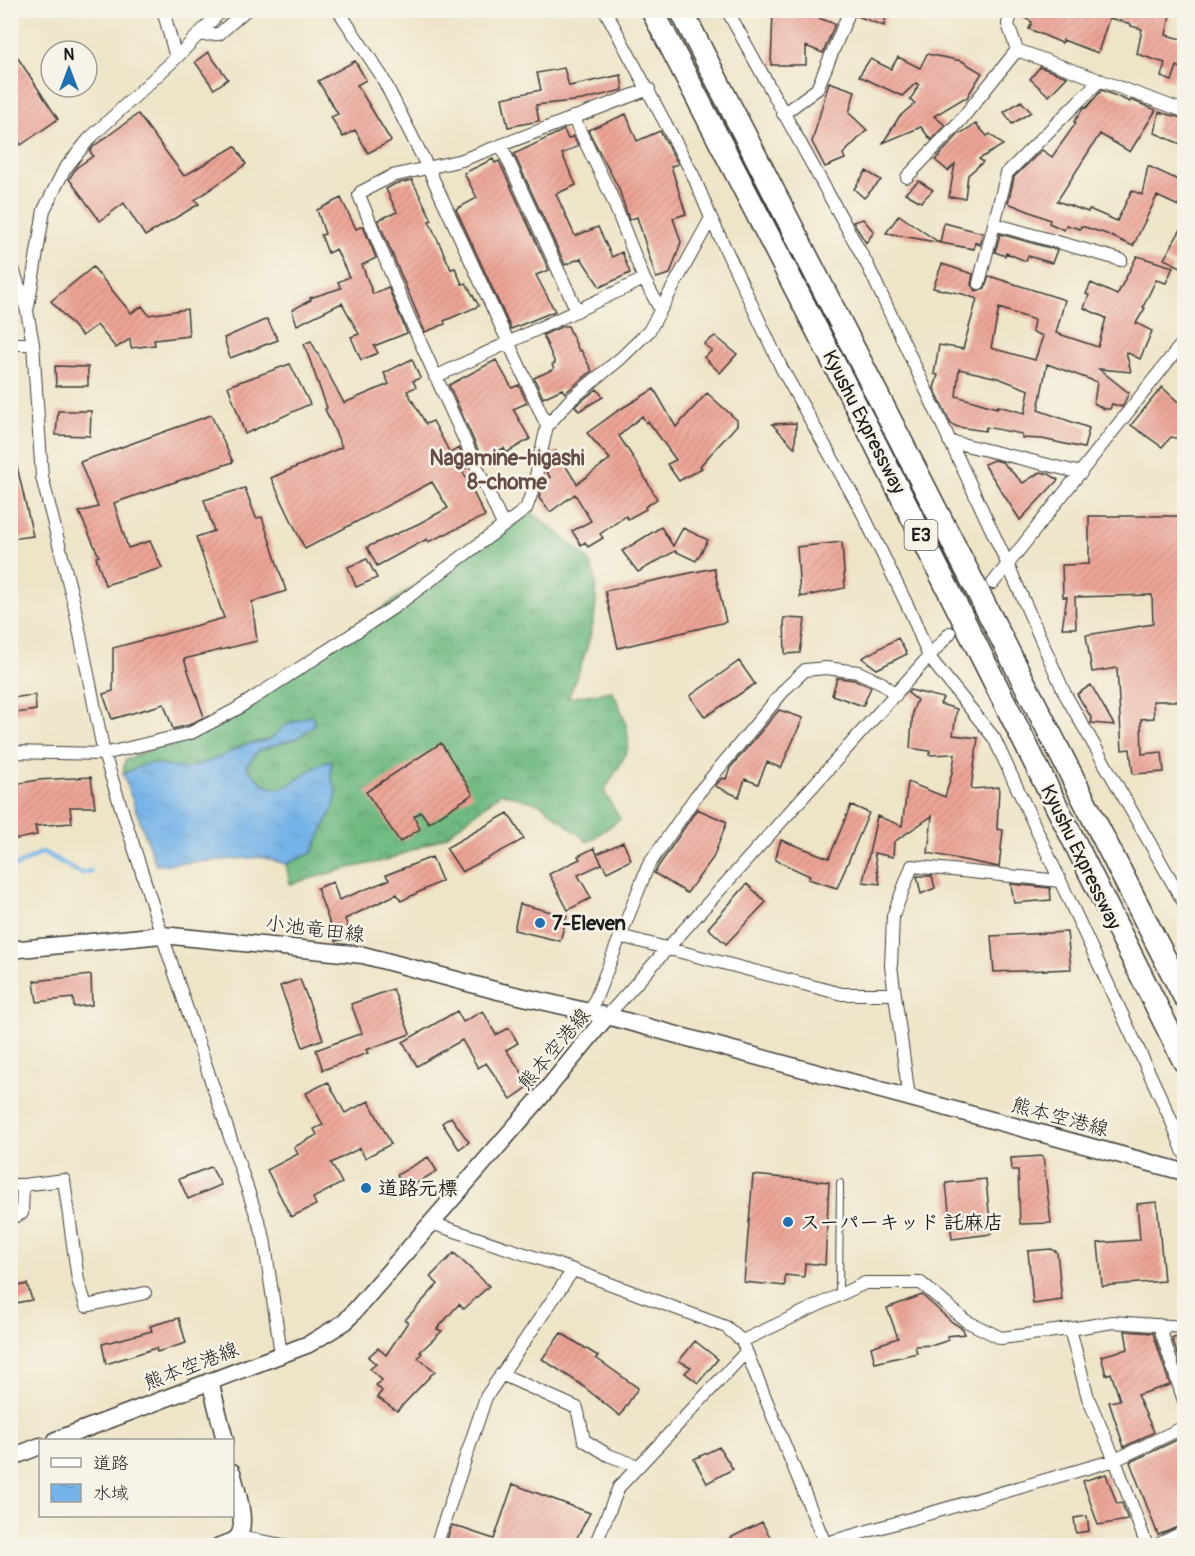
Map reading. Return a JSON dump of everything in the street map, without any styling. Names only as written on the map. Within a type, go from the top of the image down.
[{"type":"highway","points":[[643,10],[717,134]]},
{"type":"highway","name":"Kyushu Expressway","points":[[652,10],[870,433],[1185,1061]]},
{"type":"highway","name":"Kyushu Expressway","points":[[681,10],[1185,996]]},
{"type":"main road","name":"小池竜田線","points":[[10,950],[162,935],[363,955],[498,991],[607,1016]]},
{"type":"main road","name":"熊本空港線","points":[[59,1439],[309,1344],[345,1322],[539,1099],[607,1016],[1185,1172]]},
{"type":"main road","points":[[210,1381],[225,1439]]},
{"type":"main road","points":[[10,1458],[39,1446]]},
{"type":"main road","points":[[219,1545],[232,1542],[242,1529],[242,1518],[234,1481]]},
{"type":"street","points":[[163,10],[176,58]]},
{"type":"street","points":[[27,311],[44,210],[64,170],[90,139],[176,58],[222,10]]},
{"type":"street","points":[[199,35],[219,34],[246,10]]},
{"type":"street","points":[[338,10],[381,75],[428,168],[547,426]]},
{"type":"street","points":[[605,10],[693,175],[782,369],[861,510],[912,615],[929,657],[994,738],[1185,1153]]},
{"type":"street","points":[[727,10],[868,266],[1008,565],[1065,694],[1181,887],[1185,903]]},
{"type":"street","points":[[783,114],[817,89],[850,10]]},
{"type":"street","points":[[1013,10],[1008,24],[1017,50]]},
{"type":"street","points":[[1017,50],[1185,111]]},
{"type":"street","points":[[907,177],[960,122],[1017,50]]},
{"type":"street","points":[[979,283],[1007,172],[1100,80]]},
{"type":"street","points":[[503,525],[435,377],[359,195],[392,176],[462,160],[648,88]]},
{"type":"street","points":[[573,117],[610,193],[644,279],[660,309]]},
{"type":"street","points":[[501,145],[577,311]]},
{"type":"street","points":[[10,752],[104,754],[191,733],[235,710],[396,606],[526,509],[533,489],[547,426],[570,400],[620,359],[648,331],[711,218]]},
{"type":"street","points":[[994,224],[1120,260]]},
{"type":"street","points":[[10,260],[27,311],[33,344],[42,477],[74,604],[104,754],[264,1238],[281,1354]]},
{"type":"street","points":[[435,377],[644,279]]},
{"type":"street","points":[[993,583],[1185,341]]},
{"type":"street","points":[[10,344],[33,344]]},
{"type":"street","points":[[949,441],[1081,473]]},
{"type":"street","points":[[607,1016],[950,633]]},
{"type":"street","points":[[590,1012],[648,866],[696,796],[786,688],[805,670],[826,668],[858,672],[882,683],[896,695]]},
{"type":"street","points":[[909,1097],[891,966],[893,916],[912,866],[1060,881]]},
{"type":"street","points":[[620,936],[842,994],[894,994]]},
{"type":"street","points":[[10,1219],[22,1213],[17,1185],[64,1180],[78,1280],[86,1306],[145,1293]]},
{"type":"street","points":[[431,1223],[573,1270],[726,1327],[744,1346],[822,1544],[1115,1461],[1185,1427]]},
{"type":"street","points":[[436,1545],[486,1396],[573,1270]]},
{"type":"street","points":[[592,1545],[598,1538],[619,1486],[744,1346],[865,1283],[921,1283],[966,1321],[1002,1338],[1113,1322],[1185,1327]]},
{"type":"street","points":[[1159,1325],[1185,1401]]},
{"type":"street","points":[[1070,1329],[1088,1398],[1147,1545]]},
{"type":"street","points":[[501,1374],[577,1408],[584,1440],[609,1455],[638,1466]]},
{"type":"street","points":[[1155,1545],[1185,1532]]},
{"type":"street","points":[[238,1537],[288,1545]]},
{"type":"lane","points":[[839,1295],[840,1183]]},
{"type":"green space","points":[[526,509],[586,557],[595,578],[595,612],[591,631],[568,698],[612,691],[627,728],[627,750],[604,792],[620,819],[588,842],[541,804],[501,793],[446,836],[387,860],[290,884],[286,864],[312,853],[334,806],[337,794],[331,776],[331,761],[280,788],[271,787],[260,780],[246,766],[259,750],[297,738],[315,724],[311,715],[286,725],[269,740],[244,745],[220,757],[184,769],[149,763],[123,774],[125,760],[191,733],[235,710]]},
{"type":"water","points":[[311,715],[315,724],[297,738],[259,750],[246,766],[259,780],[270,787],[280,788],[289,785],[318,765],[331,760],[331,776],[337,794],[334,806],[312,853],[286,864],[261,857],[156,865],[123,774],[149,763],[184,769],[220,757],[244,745],[269,740],[286,725]]},
{"type":"building","points":[[773,10],[797,10],[835,24],[823,53],[806,46],[806,65],[771,65]]},
{"type":"building","points":[[858,10],[887,10],[884,26],[857,16]]},
{"type":"building","points":[[1021,10],[1171,10],[1166,35],[1185,40],[1185,70],[1177,66],[1172,81],[1161,77],[1165,63],[1137,54],[1142,29],[1131,26],[1131,24],[1109,18],[1098,53],[1063,40],[1062,43],[1029,29],[1032,22],[1020,15]]},
{"type":"building","points":[[10,46],[39,90],[39,99],[45,99],[58,119],[21,145],[16,136],[10,139]]},
{"type":"building","points":[[208,52],[228,79],[214,89],[195,62]]},
{"type":"building","points":[[927,54],[962,61],[982,73],[966,99],[964,98],[934,116],[945,125],[931,140],[921,127],[883,143],[899,117],[915,103],[910,100],[919,85],[916,83],[902,96],[859,76],[870,59],[891,69],[898,57],[920,68]]},
{"type":"building","points":[[355,61],[366,80],[357,85],[391,141],[368,153],[355,130],[343,137],[331,117],[338,114],[318,81]]},
{"type":"building","points":[[1040,67],[1067,77],[1049,96],[1030,79]]},
{"type":"building","points":[[564,68],[569,86],[621,75],[623,90],[582,100],[536,105],[539,121],[508,127],[502,98],[541,90],[537,73]]},
{"type":"building","points":[[829,82],[855,91],[849,113],[867,130],[843,154],[845,159],[825,167],[812,142]]},
{"type":"building","points":[[1102,90],[1156,110],[1130,152],[1100,134],[1057,201],[1088,212],[1089,209],[1117,221],[1132,190],[1142,195],[1148,166],[1185,183],[1185,209],[1157,196],[1133,246],[1081,226],[1080,229],[1066,225],[1064,230],[1049,223],[1050,220],[1008,203],[1014,177],[1042,150],[1052,157],[1076,123],[1074,122],[1084,107],[1086,108]]},
{"type":"building","points":[[1021,101],[1031,112],[1012,124],[1004,112]]},
{"type":"building","points":[[1159,112],[1185,119],[1185,146],[1155,133]]},
{"type":"building","points":[[138,114],[184,176],[235,146],[246,164],[195,200],[199,204],[145,236],[124,203],[100,221],[69,179],[76,168],[93,156],[90,151],[94,146]]},
{"type":"building","points":[[626,114],[637,141],[660,131],[678,164],[671,166],[686,214],[673,218],[681,242],[670,274],[656,278],[637,217],[629,220],[619,189],[588,130]]},
{"type":"building","points":[[976,124],[987,136],[990,134],[1003,145],[979,159],[983,162],[968,175],[965,198],[949,197],[955,164],[948,171],[935,160],[959,134]]},
{"type":"building","points":[[564,130],[568,139],[573,136],[578,146],[562,154],[576,185],[556,194],[575,236],[598,227],[612,257],[622,252],[630,273],[600,287],[581,258],[565,265],[514,154]]},
{"type":"building","points":[[493,159],[495,163],[499,161],[549,270],[536,275],[555,311],[511,329],[456,209],[477,198],[464,173]]},
{"type":"building","points":[[866,171],[881,180],[864,198],[854,189]]},
{"type":"building","points":[[412,180],[432,220],[429,221],[451,269],[455,268],[462,284],[466,283],[479,306],[425,332],[378,220],[397,212],[386,189]]},
{"type":"building","points":[[919,181],[933,190],[921,202],[905,193]]},
{"type":"building","points":[[341,198],[356,229],[363,226],[376,258],[362,265],[373,294],[388,287],[407,333],[374,346],[378,353],[361,360],[351,337],[359,334],[342,303],[297,325],[292,310],[311,300],[310,298],[341,288],[338,282],[349,277],[336,249],[328,253],[321,235],[325,234],[317,210]]},
{"type":"building","points":[[899,215],[940,243],[886,233]]},
{"type":"building","points":[[863,219],[874,232],[866,243],[853,222]]},
{"type":"building","points":[[1185,222],[1185,269],[1164,259]]},
{"type":"building","points":[[944,223],[983,233],[980,245],[975,242],[974,249],[940,243]]},
{"type":"building","points":[[1000,234],[1057,250],[1052,263],[1028,256],[1026,261],[1006,253],[1005,256],[995,252]]},
{"type":"building","points":[[1137,256],[1173,267],[1166,283],[1156,280],[1143,307],[1145,308],[1136,323],[1152,331],[1140,359],[1126,352],[1131,372],[1099,369],[1129,393],[1122,407],[1112,404],[1110,409],[1104,409],[1094,403],[1097,382],[1047,364],[1038,410],[1089,428],[1084,448],[1042,439],[1022,438],[1022,434],[986,427],[985,431],[951,424],[934,388],[938,375],[934,374],[939,345],[963,349],[977,299],[933,288],[942,264],[973,274],[971,285],[976,291],[985,288],[989,276],[1065,300],[1056,333],[1098,347],[1106,318],[1084,308],[1089,295],[1086,294],[1091,283],[1117,295]],"holes":[[[999,308],[1034,320],[1032,332],[1043,336],[1035,360],[991,348]],[[959,369],[998,378],[1029,390],[1025,413],[998,406],[997,408],[956,396]]]},
{"type":"building","points":[[93,267],[131,313],[142,306],[149,315],[187,309],[189,336],[154,340],[155,345],[131,348],[130,339],[116,348],[97,325],[82,336],[51,301]]},
{"type":"building","points":[[267,319],[278,340],[230,358],[224,338]]},
{"type":"building","points":[[568,326],[579,351],[581,350],[592,371],[565,393],[562,389],[543,398],[534,378],[554,369],[552,365],[555,363],[543,335]]},
{"type":"building","points":[[715,336],[737,354],[720,373],[704,357],[712,351],[704,344]]},
{"type":"building","points":[[311,341],[344,403],[389,384],[384,373],[412,359],[420,378],[413,381],[416,387],[407,391],[426,424],[433,421],[450,453],[459,448],[468,467],[462,470],[485,516],[428,542],[427,539],[377,566],[367,547],[448,508],[432,482],[305,549],[271,478],[342,447],[325,409],[327,408],[304,344]]},
{"type":"building","points":[[496,360],[512,388],[519,385],[527,403],[513,409],[530,439],[506,453],[504,448],[482,459],[449,385]]},
{"type":"building","points":[[290,364],[310,404],[245,434],[228,386]]},
{"type":"building","points":[[55,366],[88,367],[88,386],[56,386]]},
{"type":"building","points":[[1162,387],[1177,401],[1185,402],[1185,440],[1171,437],[1162,447],[1131,425]]},
{"type":"building","points":[[597,389],[603,397],[579,411],[575,406]]},
{"type":"building","points":[[654,389],[676,427],[707,393],[737,420],[737,425],[700,466],[702,468],[679,481],[667,464],[676,460],[642,416],[619,436],[657,499],[645,507],[646,509],[628,519],[626,516],[600,534],[603,538],[588,547],[585,542],[581,545],[572,531],[591,521],[575,494],[550,512],[539,498],[543,482],[550,477],[546,471],[549,455],[556,451],[577,484],[610,459],[587,433]]},
{"type":"building","points":[[58,411],[91,411],[90,436],[56,435]]},
{"type":"building","points":[[211,415],[233,462],[114,503],[128,548],[150,541],[162,568],[105,585],[96,557],[99,556],[79,512],[98,507],[80,462]]},
{"type":"building","points":[[796,423],[795,448],[772,424]]},
{"type":"building","points":[[994,460],[1002,462],[1023,483],[1040,472],[1049,474],[1058,480],[1020,520],[984,464]]},
{"type":"building","points":[[16,462],[33,536],[10,539],[10,463]]},
{"type":"building","points":[[245,488],[256,518],[262,517],[286,591],[252,602],[257,641],[184,659],[204,717],[189,725],[173,729],[164,704],[112,719],[103,694],[113,691],[113,648],[224,618],[196,537],[214,531],[204,500]]},
{"type":"building","points":[[1089,516],[1184,516],[1185,591],[1180,590],[1181,620],[1184,620],[1185,701],[1153,701],[1154,718],[1141,719],[1142,754],[1162,752],[1164,772],[1133,774],[1130,749],[1122,750],[1117,668],[1092,672],[1086,635],[1153,624],[1152,595],[1075,597],[1076,628],[1062,628],[1067,597],[1063,597],[1062,565],[1089,564]]},
{"type":"building","points":[[661,527],[673,546],[683,528],[708,540],[696,561],[675,551],[638,572],[622,551]]},
{"type":"building","points":[[842,542],[845,588],[800,597],[797,547]]},
{"type":"building","points":[[367,559],[377,578],[356,587],[348,567]]},
{"type":"building","points":[[714,568],[726,622],[618,648],[605,591]]},
{"type":"building","points":[[784,618],[805,619],[800,653],[785,654]]},
{"type":"building","points":[[898,638],[907,654],[877,669],[862,658]]},
{"type":"building","points":[[739,661],[755,684],[705,717],[690,696]]},
{"type":"building","points":[[837,678],[855,680],[871,687],[863,706],[832,695]]},
{"type":"building","points":[[1091,685],[1114,725],[1091,723],[1092,719],[1077,694]]},
{"type":"building","points":[[910,690],[943,698],[940,704],[957,709],[953,735],[978,738],[971,789],[999,787],[997,829],[1003,830],[999,867],[928,853],[932,816],[894,842],[893,857],[874,853],[880,884],[863,882],[877,816],[902,826],[908,782],[945,797],[952,773],[955,754],[929,755],[930,751],[910,748],[913,710],[917,700],[908,693]]},
{"type":"building","points":[[35,695],[36,710],[10,714],[10,698]]},
{"type":"building","points":[[779,710],[803,718],[781,768],[767,762],[758,784],[745,779],[739,797],[715,786],[722,778],[726,779],[730,768]]},
{"type":"building","points":[[441,743],[473,794],[429,823],[421,812],[414,816],[420,829],[400,842],[366,792]]},
{"type":"building","points":[[91,777],[95,807],[70,807],[72,823],[35,826],[37,835],[13,840],[10,830],[10,785],[38,780]]},
{"type":"building","points":[[851,805],[869,813],[837,888],[808,879],[810,876],[775,860],[781,840],[829,858]]},
{"type":"building","points":[[697,809],[727,822],[713,858],[687,893],[654,873]]},
{"type":"building","points":[[508,813],[524,839],[462,872],[446,848]]},
{"type":"building","points":[[623,842],[631,860],[607,872],[597,854]]},
{"type":"building","points":[[594,848],[602,864],[578,875],[591,898],[568,910],[549,874],[580,859],[578,856]]},
{"type":"building","points":[[432,857],[442,881],[401,901],[397,894],[345,919],[351,937],[336,941],[317,888],[333,882],[339,900],[389,880],[386,875]]},
{"type":"building","points":[[917,876],[932,876],[935,888],[921,894]]},
{"type":"building","points":[[747,884],[766,902],[726,944],[708,928]]},
{"type":"building","points":[[1011,884],[1050,888],[1051,900],[1014,903]]},
{"type":"building","name":"7-Eleven","points":[[520,904],[567,916],[560,941],[514,930]]},
{"type":"building","points":[[1067,932],[1071,969],[994,972],[991,936]]},
{"type":"building","points":[[91,975],[92,1005],[74,1007],[73,998],[37,1002],[34,981]]},
{"type":"building","points":[[300,979],[323,1039],[303,1047],[280,986]]},
{"type":"building","points":[[393,989],[410,1034],[366,1050],[368,1053],[323,1070],[316,1050],[362,1033],[351,1004]]},
{"type":"building","points":[[457,1011],[463,1022],[483,1011],[496,1035],[509,1028],[518,1043],[506,1050],[531,1085],[511,1099],[486,1063],[478,1068],[462,1040],[417,1066],[403,1042]]},
{"type":"building","points":[[328,1082],[345,1113],[369,1101],[391,1144],[365,1158],[360,1148],[331,1163],[342,1183],[313,1198],[316,1205],[291,1217],[267,1170],[298,1154],[294,1147],[317,1135],[314,1129],[323,1125],[306,1093]]},
{"type":"building","points":[[451,1117],[469,1142],[459,1149],[442,1123]]},
{"type":"building","points":[[1043,1156],[1051,1223],[1020,1224],[1018,1170],[1012,1170],[1011,1158]]},
{"type":"building","points":[[428,1157],[437,1171],[405,1190],[397,1175]]},
{"type":"building","points":[[211,1167],[221,1185],[188,1199],[179,1179]]},
{"type":"building","name":"スーパーキッド 託麻店","points":[[753,1175],[829,1182],[825,1265],[805,1263],[804,1277],[785,1275],[785,1286],[744,1282]]},
{"type":"building","points":[[986,1179],[991,1234],[952,1239],[946,1183]]},
{"type":"building","points":[[1157,1202],[1164,1281],[1102,1286],[1098,1243],[1140,1240],[1137,1204]]},
{"type":"building","points":[[1051,1249],[1057,1252],[1062,1300],[1033,1304],[1028,1251]]},
{"type":"building","points":[[454,1253],[489,1286],[464,1309],[459,1304],[437,1329],[442,1331],[420,1352],[422,1353],[418,1358],[435,1371],[397,1411],[377,1397],[382,1391],[376,1385],[382,1380],[370,1369],[376,1364],[368,1357],[378,1348],[386,1355],[408,1322],[405,1320],[438,1284],[430,1277]]},
{"type":"building","points":[[27,1284],[32,1300],[10,1304],[10,1288]]},
{"type":"building","points":[[922,1295],[963,1329],[965,1334],[947,1336],[949,1340],[934,1345],[915,1346],[917,1353],[875,1363],[871,1347],[898,1338],[887,1308]]},
{"type":"building","points":[[179,1318],[186,1343],[157,1352],[156,1348],[106,1364],[102,1344],[152,1331],[150,1326]]},
{"type":"building","points":[[1125,1331],[1153,1333],[1170,1385],[1137,1395],[1154,1432],[1124,1447],[1109,1402],[1120,1400],[1111,1373],[1106,1375],[1101,1356],[1128,1349]]},
{"type":"building","points":[[561,1333],[598,1356],[596,1358],[638,1388],[620,1416],[579,1383],[542,1359]]},
{"type":"building","points":[[1185,1337],[1185,1376],[1172,1338]]},
{"type":"building","points":[[695,1341],[718,1359],[698,1383],[685,1373],[691,1367],[679,1361]]},
{"type":"building","points":[[1185,1436],[1185,1524],[1158,1535],[1130,1462]]},
{"type":"building","points":[[719,1447],[733,1469],[707,1483],[694,1459]]},
{"type":"building","points":[[1106,1474],[1117,1504],[1122,1503],[1128,1520],[1098,1525],[1083,1481]]},
{"type":"building","points":[[513,1484],[590,1513],[573,1545],[445,1545],[452,1525],[494,1539]]},
{"type":"building","points":[[1087,1516],[1089,1531],[1076,1533],[1074,1518]]},
{"type":"building","points":[[762,1522],[774,1545],[716,1545]]},
{"type":"waterway","points":[[10,869],[43,852],[81,873],[91,871]]},
{"type":"place","name":"7-Eleven","points":[[540,923]]},
{"type":"place","name":"道路元標","points":[[366,1188]]},
{"type":"place","name":"スーパーキッド 託麻店","points":[[788,1222]]},
{"type":"district","name":"Nagamine-higashi 8-chome","points":[[507,470]]}]
